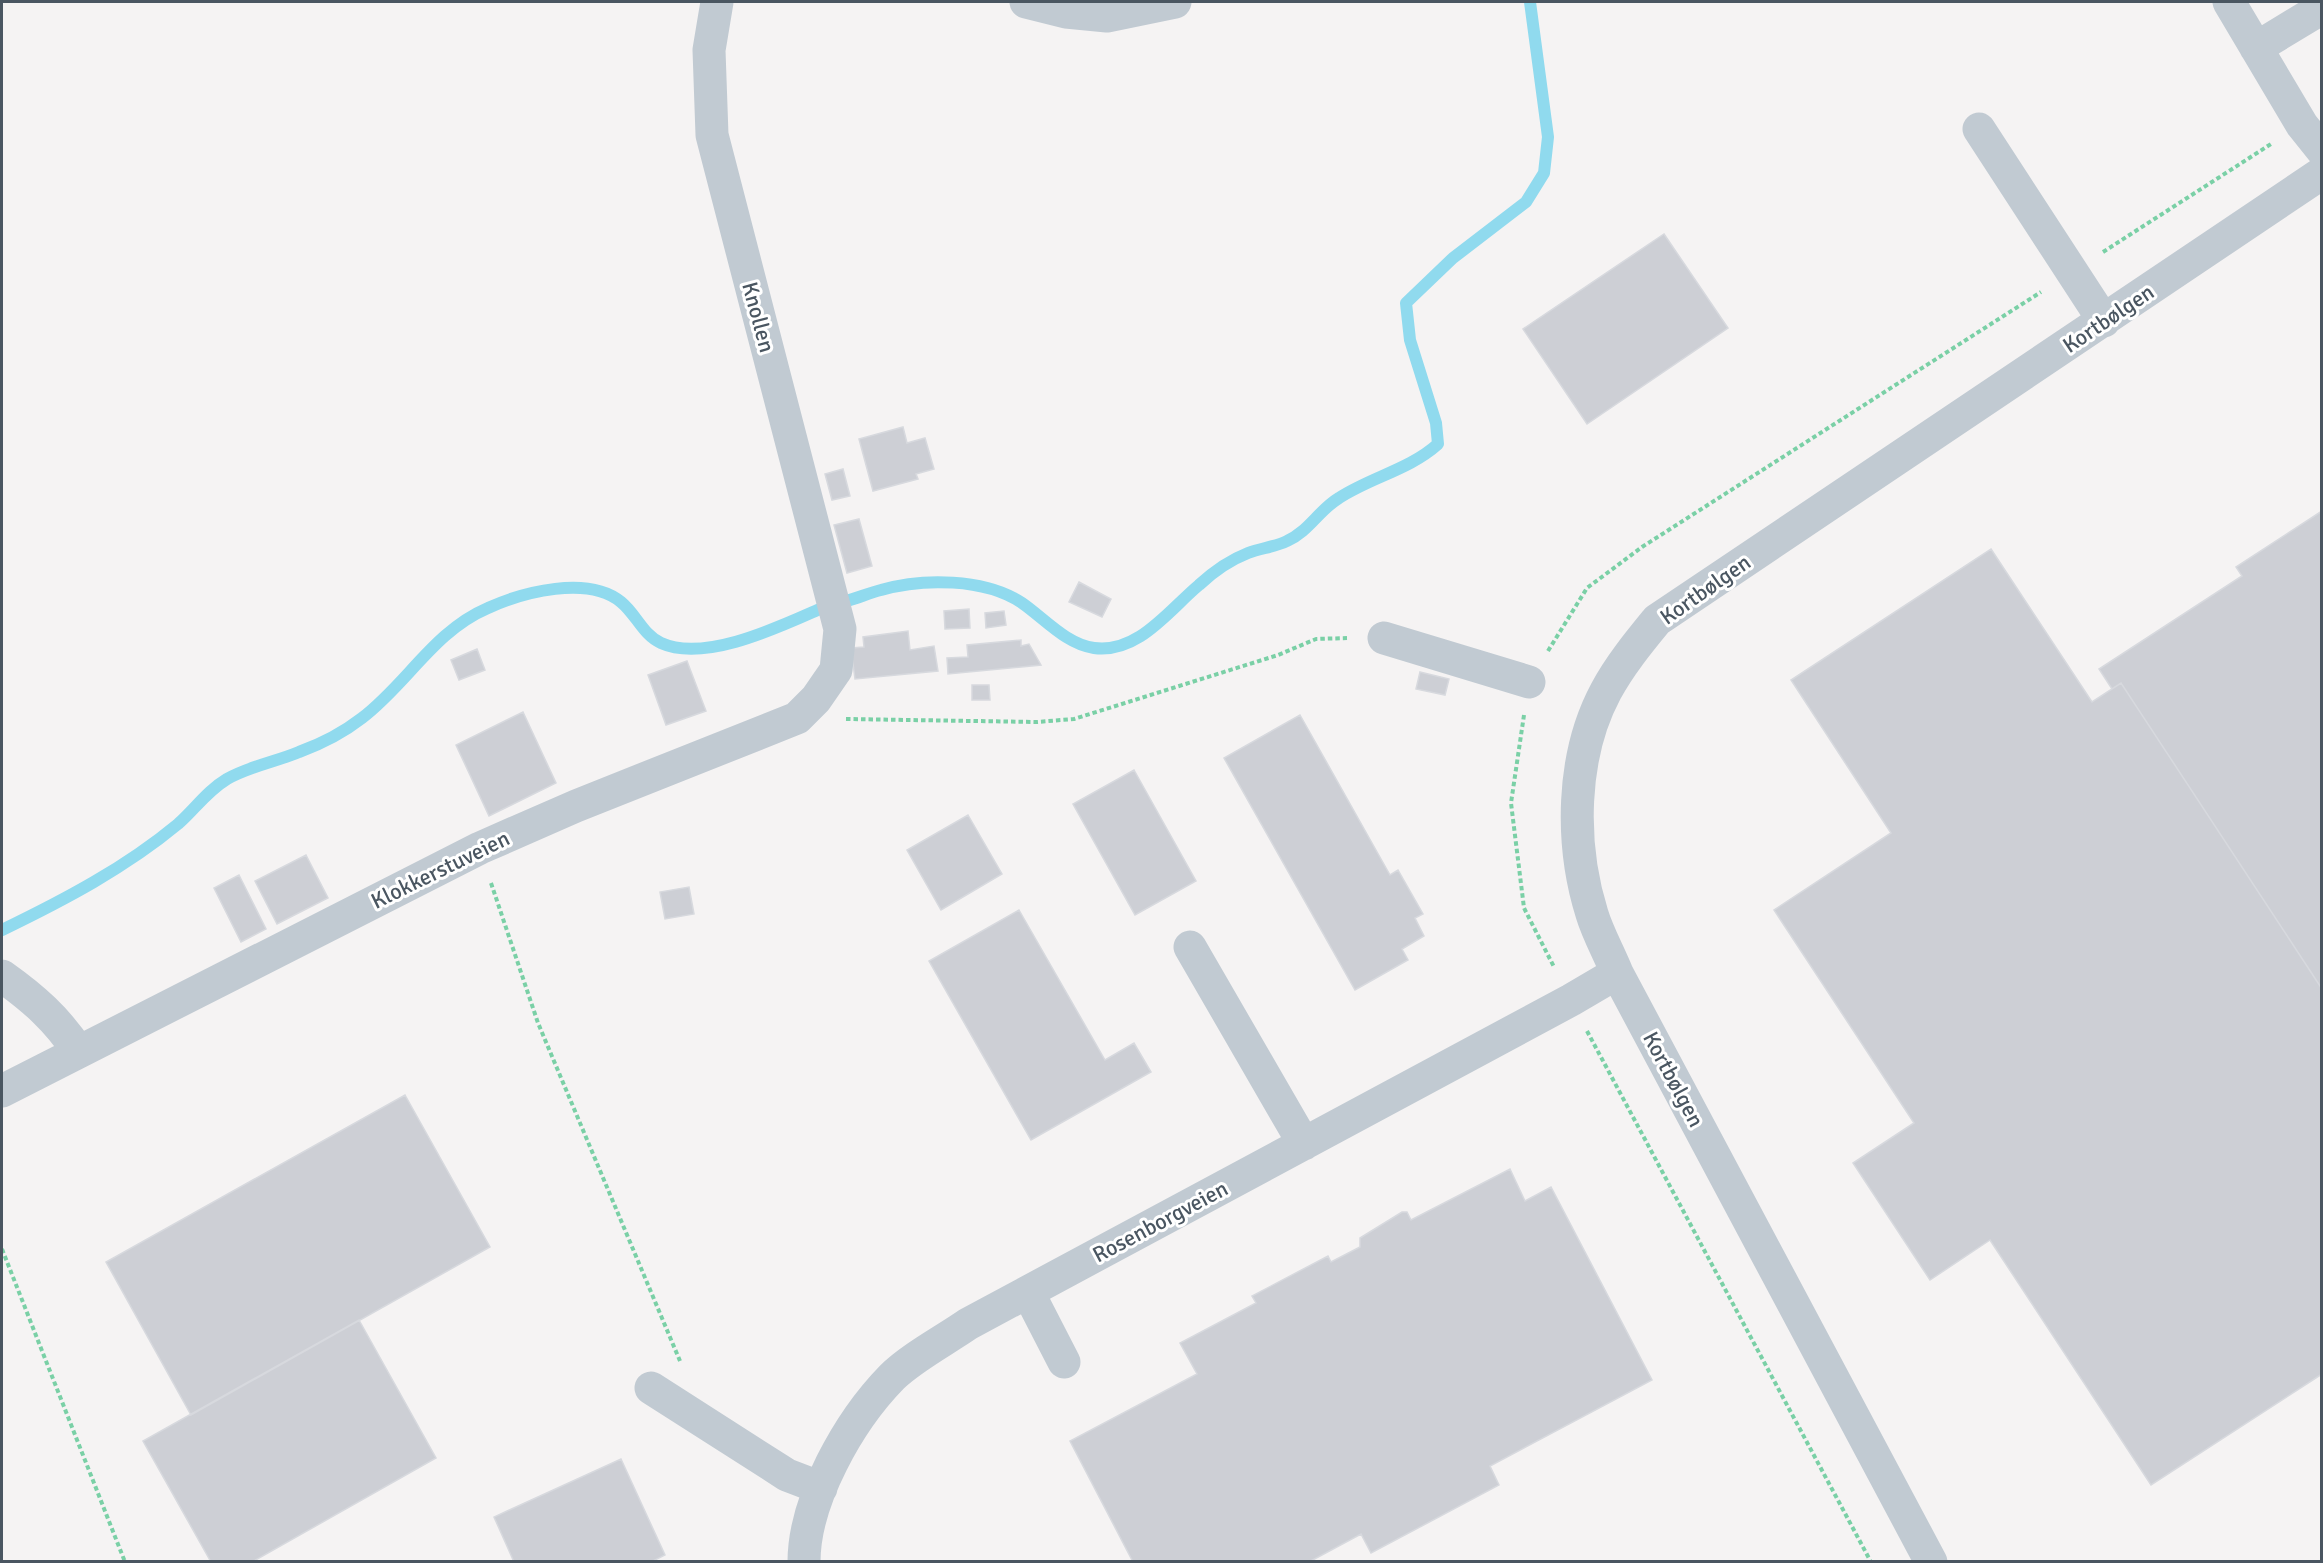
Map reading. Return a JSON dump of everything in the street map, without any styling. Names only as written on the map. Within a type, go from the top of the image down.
[{"type":"street","name":"Knollen","points":[[717,2],[709,50],[712,135],[840,629]]},
{"type":"street","points":[[1026,2],[1066,12],[1107,16],[1175,2]]},
{"type":"street","points":[[2229,2],[2302,124],[2322,150]]},
{"type":"street","points":[[2256,48],[2322,8]]},
{"type":"street","points":[[1979,129],[2104,321]]},
{"type":"street","name":"Kortbølgen","points":[[1931,1562],[1617,973],[1592,914],[1579,860],[1578,793],[1589,732],[1606,691],[1633,650],[1657,620],[2322,173]]},
{"type":"street","name":"Klokkerstuveien","points":[[2,1091],[78,1050],[480,848],[576,806],[797,718],[816,699],[836,670],[840,629]]},
{"type":"street","points":[[1384,638],[1529,682]]},
{"type":"street","points":[[1190,947],[1304,1144]]},
{"type":"street","name":"Rosenborgveien","points":[[804,1562],[804,1542],[821,1488],[850,1430],[893,1376],[968,1324],[1571,1000],[1617,973]]},
{"type":"street","points":[[2,976],[37,1001],[61,1025],[78,1050]]},
{"type":"street","points":[[1028,1292],[1064,1362]]},
{"type":"street","points":[[651,1388],[787,1475],[821,1488]]},
{"type":"path","points":[[797,718],[1037,722],[1074,719],[1278,655],[1316,639],[1384,638]]},
{"type":"path","points":[[480,848],[538,1023],[683,1369]]},
{"type":"path","points":[[1587,1030],[1871,1562]]},
{"type":"path","points":[[2,1250],[125,1562]]},
{"type":"building","points":[[1664,234],[1728,328],[1587,424],[1523,329]]},
{"type":"building","points":[[903,427],[907,443],[925,438],[934,469],[916,474],[918,479],[873,491],[859,439]]},
{"type":"building","points":[[843,469],[850,496],[832,500],[825,474]]},
{"type":"building","points":[[2322,511],[2322,989],[2121,683],[2112,689],[2099,669],[2242,576],[2236,567]]},
{"type":"building","points":[[859,519],[872,566],[847,573],[834,525]]},
{"type":"building","points":[[1991,549],[2092,702],[2121,683],[2322,989],[2322,1374],[2151,1485],[1990,1240],[1930,1280],[1853,1163],[1914,1123],[1774,910],[1891,833],[1791,680]]},
{"type":"building","points":[[1079,582],[1111,599],[1102,617],[1069,602]]},
{"type":"building","points":[[969,609],[970,628],[945,629],[944,611]]},
{"type":"building","points":[[1004,611],[1006,625],[986,628],[985,613]]},
{"type":"building","points":[[908,631],[910,650],[934,646],[938,671],[855,679],[851,648],[864,647],[863,637]]},
{"type":"building","points":[[1021,640],[1021,646],[1029,644],[1041,665],[948,674],[947,658],[968,657],[967,645]]},
{"type":"building","points":[[477,649],[485,670],[459,680],[451,660]]},
{"type":"building","points":[[687,661],[706,711],[666,725],[648,675]]},
{"type":"building","points":[[1420,672],[1449,679],[1445,695],[1416,689]]},
{"type":"building","points":[[972,685],[989,685],[990,700],[972,700]]},
{"type":"building","points":[[523,712],[556,783],[489,816],[456,745]]},
{"type":"building","points":[[1300,715],[1390,875],[1398,870],[1423,914],[1415,918],[1424,936],[1402,949],[1408,960],[1355,990],[1224,758]]},
{"type":"building","points":[[1134,770],[1196,881],[1135,915],[1073,804]]},
{"type":"building","points":[[968,815],[1002,874],[941,910],[907,850]]},
{"type":"building","points":[[306,855],[328,898],[277,924],[255,881]]},
{"type":"building","points":[[239,875],[266,929],[241,942],[214,888]]},
{"type":"building","points":[[689,887],[694,914],[665,919],[660,892]]},
{"type":"building","points":[[1019,910],[1105,1060],[1134,1043],[1151,1072],[1031,1140],[929,961]]},
{"type":"building","points":[[405,1095],[490,1247],[191,1415],[106,1262]]},
{"type":"building","points":[[1510,1169],[1525,1201],[1551,1187],[1652,1380],[1490,1466],[1499,1485],[1371,1553],[1361,1534],[1309,1562],[1133,1562],[1070,1441],[1197,1374],[1180,1343],[1256,1303],[1252,1296],[1328,1256],[1331,1262],[1360,1247],[1360,1238],[1402,1212],[1407,1212],[1411,1220]]},
{"type":"building","points":[[359,1320],[436,1458],[252,1562],[211,1562],[143,1441]]},
{"type":"building","points":[[621,1459],[665,1555],[651,1562],[514,1562],[494,1517]]},
{"type":"waterway","points":[[846,601],[881,590],[915,583],[972,585],[1007,595],[1022,603],[1074,642],[1094,648],[1110,648],[1125,644],[1152,628],[1204,580],[1222,567],[1248,553],[1287,541],[1307,527],[1339,498],[1415,460],[1438,444],[1436,423],[1410,340],[1406,303],[1453,258],[1526,202],[1544,173],[1548,137],[1530,2]]},
{"type":"waterway","points":[[2,930],[71,895],[137,855],[178,824],[227,779],[307,749],[348,728],[393,690],[452,630],[469,618],[502,602],[555,589],[591,589],[621,602],[649,635],[661,643],[679,648],[699,648],[743,640],[822,608]]}]
